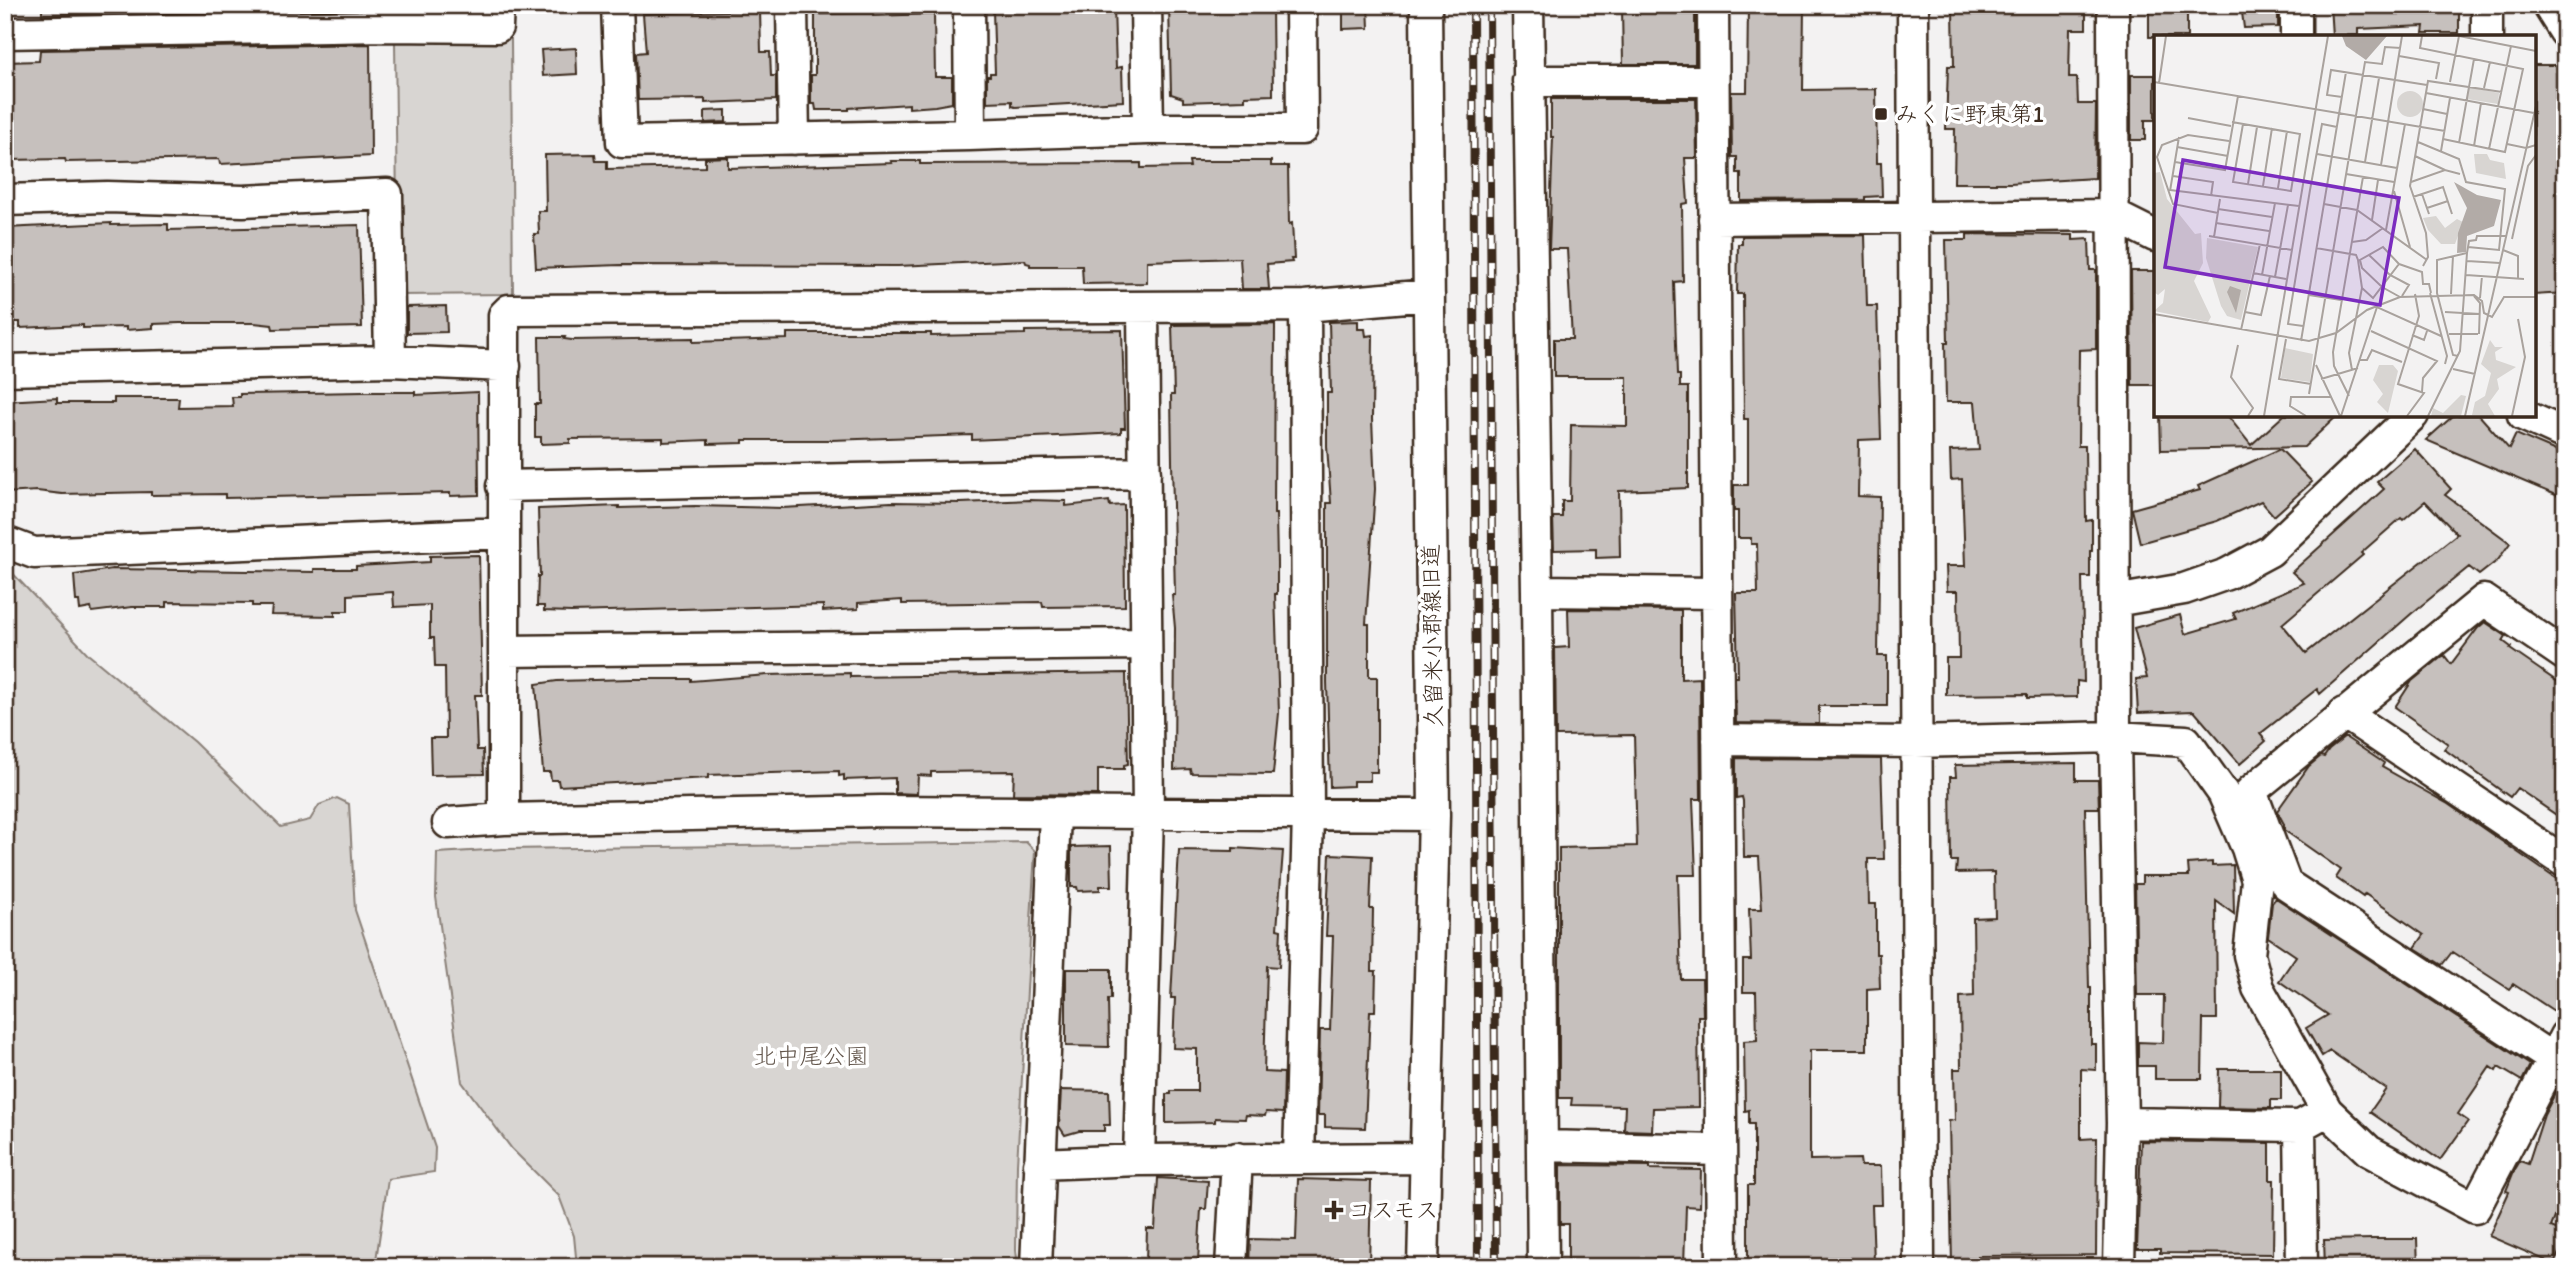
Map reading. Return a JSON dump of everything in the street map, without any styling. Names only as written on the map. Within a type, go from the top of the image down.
[{"type":"street","points":[[5,33],[385,26],[497,27],[498,5]]},
{"type":"street","points":[[617,5],[622,142],[1148,129],[1302,129],[1301,5]]},
{"type":"street","points":[[792,5],[794,139]]},
{"type":"street","points":[[969,5],[970,135]]},
{"type":"street","points":[[1146,5],[1148,129]]},
{"type":"street","name":"久留米小郡線旧道","points":[[1423,1267],[1434,815],[1426,5]]},
{"type":"street","points":[[1528,5],[1543,1267]]},
{"type":"street","points":[[1713,5],[1722,1267]]},
{"type":"street","points":[[1913,5],[1919,1267]]},
{"type":"street","points":[[2113,5],[2115,737],[2122,1124],[2119,1267]]},
{"type":"street","points":[[2296,5],[2297,35]]},
{"type":"street","points":[[2487,5],[2487,35]]},
{"type":"street","points":[[2548,5],[2565,32]]},
{"type":"street","points":[[1528,81],[1713,81]]},
{"type":"street","points":[[5,200],[107,197],[243,201],[387,194],[390,361]]},
{"type":"street","points":[[1714,219],[2113,215],[2154,236]]},
{"type":"street","points":[[504,819],[502,486],[504,314],[509,310],[1305,306],[1429,295]]},
{"type":"street","points":[[1299,1159],[1308,814],[1305,306]]},
{"type":"street","points":[[1139,1160],[1148,813],[1143,308]]},
{"type":"street","points":[[5,369],[390,361],[505,366]]},
{"type":"street","points":[[2115,601],[2184,589],[2227,574],[2270,551],[2412,416]]},
{"type":"street","points":[[2525,416],[2565,435]]},
{"type":"street","points":[[502,486],[1145,473]]},
{"type":"street","points":[[5,542],[34,553],[503,533]]},
{"type":"street","points":[[1537,591],[1717,593]]},
{"type":"street","points":[[1718,740],[1916,742],[2115,737],[2186,741],[2223,793],[2247,848],[2257,880],[2249,955],[2258,988],[2327,1111],[2369,1151],[2475,1208],[2561,1053],[2286,884],[2250,791],[2484,600],[2565,655]]},
{"type":"street","points":[[504,651],[1145,644]]},
{"type":"street","points":[[2344,713],[2565,862]]},
{"type":"street","points":[[448,822],[881,811],[1434,815]]},
{"type":"street","points":[[1036,1267],[1055,814]]},
{"type":"street","points":[[2122,1124],[2300,1126],[2327,1111]]},
{"type":"street","points":[[2300,1126],[2302,1267]]},
{"type":"street","points":[[1542,1146],[1721,1150]]},
{"type":"street","points":[[1039,1164],[1237,1158],[1426,1158]]},
{"type":"street","points":[[1231,1267],[1237,1158]]},
{"type":"green space","points":[[511,39],[513,294],[398,295],[395,41]]},
{"type":"green space","points":[[5,565],[89,655],[194,742],[281,827],[310,820],[319,805],[337,798],[349,804],[355,910],[435,1148],[434,1172],[388,1179],[375,1267],[5,1267]]},
{"type":"green space","name":"北中尾公園","points":[[1026,842],[1035,851],[1017,1164],[1018,1267],[577,1267],[574,1236],[559,1196],[512,1149],[462,1082],[436,897],[437,853],[504,849]]},
{"type":"building","points":[[42,5],[369,5],[369,9],[42,15]]},
{"type":"building","points":[[1169,5],[1213,5],[1213,8],[1272,7],[1273,95],[1245,96],[1245,100],[1183,102],[1183,98],[1171,94]]},
{"type":"building","points":[[1343,5],[1368,5],[1369,28],[1343,29]]},
{"type":"building","points":[[1748,5],[1804,5],[1803,90],[1876,89],[1877,163],[1881,163],[1882,196],[1865,197],[1865,200],[1741,201],[1741,173],[1737,173],[1737,157],[1732,157],[1731,92],[1747,92]]},
{"type":"building","points":[[2086,5],[2086,29],[2070,29],[2069,78],[2077,78],[2078,104],[2096,104],[2095,178],[1954,183],[1955,129],[1946,129],[1948,66],[1954,66],[1953,7]]},
{"type":"building","points":[[2149,5],[2187,5],[2187,35],[2149,37]]},
{"type":"building","points":[[2241,5],[2278,5],[2278,27],[2244,28]]},
{"type":"building","points":[[2330,5],[2459,5],[2459,33],[2423,33],[2424,26],[2358,29],[2358,35],[2332,35]]},
{"type":"building","points":[[1695,6],[1695,64],[1623,64],[1622,8]]},
{"type":"building","points":[[1114,8],[1116,68],[1122,67],[1123,101],[1015,107],[1012,106],[1012,101],[987,102],[987,76],[995,73],[993,11]]},
{"type":"building","points":[[760,10],[761,52],[770,52],[771,76],[776,76],[776,100],[705,103],[705,99],[638,100],[636,53],[646,52],[643,14]]},
{"type":"building","points":[[873,13],[873,16],[934,14],[935,77],[952,77],[952,103],[909,108],[909,104],[849,110],[816,110],[815,104],[811,104],[811,75],[815,75],[815,14]]},
{"type":"building","points":[[370,44],[371,156],[220,164],[219,159],[66,162],[65,159],[9,160],[5,157],[5,62],[39,61],[40,50]]},
{"type":"building","points":[[576,48],[577,74],[543,76],[541,50]]},
{"type":"building","points":[[2535,65],[2565,65],[2565,168],[2560,168],[2565,293],[2535,295]]},
{"type":"building","points":[[2131,75],[2154,75],[2154,120],[2145,120],[2145,140],[2131,140]]},
{"type":"building","points":[[1551,99],[1696,99],[1697,158],[1685,158],[1688,203],[1682,204],[1683,281],[1674,282],[1677,375],[1680,375],[1680,387],[1688,387],[1688,488],[1619,491],[1620,557],[1596,558],[1596,549],[1554,550],[1553,517],[1562,517],[1562,501],[1570,501],[1571,425],[1627,426],[1627,377],[1554,377],[1554,339],[1572,339],[1567,249],[1549,249],[1553,137]]},
{"type":"building","points":[[726,110],[726,122],[705,123],[705,111]]},
{"type":"building","points":[[595,154],[596,161],[607,161],[607,169],[705,167],[705,158],[728,157],[728,168],[920,161],[920,164],[1141,163],[1141,168],[1190,167],[1189,161],[1271,161],[1271,166],[1288,166],[1289,224],[1292,223],[1294,259],[1291,259],[1292,262],[1267,264],[1269,289],[1242,289],[1240,258],[1147,261],[1147,283],[1083,284],[1082,266],[1030,266],[1025,260],[898,266],[621,265],[536,268],[534,234],[539,234],[538,211],[546,211],[545,155]]},
{"type":"building","points":[[111,223],[168,224],[168,230],[359,225],[362,327],[273,329],[272,325],[254,323],[180,323],[153,324],[153,328],[126,330],[126,327],[83,328],[83,325],[20,328],[20,322],[5,322],[5,228]]},
{"type":"building","points":[[1967,234],[2073,235],[2073,240],[2089,239],[2090,270],[2096,270],[2096,349],[2079,350],[2078,446],[2085,446],[2086,521],[2092,520],[2092,551],[2090,577],[2082,577],[2084,682],[2077,681],[2077,697],[2027,698],[2027,694],[1946,695],[1946,658],[1959,658],[1958,591],[1947,591],[1946,566],[1965,566],[1962,479],[1951,480],[1950,451],[1979,450],[1975,402],[1946,402],[1946,240],[1967,240]]},
{"type":"building","points":[[1865,235],[1867,306],[1877,306],[1881,439],[1859,440],[1858,496],[1880,497],[1878,656],[1887,656],[1887,706],[1819,706],[1819,724],[1736,723],[1736,593],[1758,593],[1757,544],[1751,544],[1751,538],[1738,538],[1738,511],[1734,511],[1734,485],[1748,485],[1748,419],[1744,419],[1743,294],[1737,294],[1738,244],[1742,244],[1742,236]]},
{"type":"building","points":[[2131,271],[2154,271],[2154,385],[2132,385]]},
{"type":"building","points":[[446,306],[447,332],[407,333],[407,307]]},
{"type":"building","points":[[1358,321],[1358,329],[1365,329],[1366,336],[1373,335],[1375,489],[1366,624],[1369,624],[1369,677],[1377,677],[1377,772],[1370,772],[1370,781],[1353,781],[1353,786],[1330,787],[1327,682],[1327,503],[1331,503],[1327,446],[1327,393],[1331,393],[1329,322]]},
{"type":"building","points":[[1275,324],[1274,514],[1279,713],[1273,774],[1191,773],[1190,769],[1174,770],[1172,325]]},
{"type":"building","points":[[1122,330],[1125,428],[1121,428],[1121,433],[972,440],[972,435],[743,440],[743,443],[708,444],[708,440],[663,442],[663,438],[570,439],[570,443],[541,444],[541,437],[535,437],[535,404],[540,404],[539,337],[565,337],[564,339],[572,340],[693,338],[693,342],[787,339],[787,333],[931,333],[931,336]]},
{"type":"building","points":[[415,392],[415,395],[478,392],[479,495],[450,496],[450,493],[225,498],[225,494],[151,495],[151,492],[5,493],[5,401],[57,398],[57,403],[114,403],[114,398],[179,398],[178,407],[233,406],[232,397],[240,397],[240,394]]},
{"type":"building","points":[[2160,416],[2228,416],[2251,445],[2283,416],[2337,416],[2304,447],[2161,450]]},
{"type":"building","points":[[2453,416],[2480,416],[2509,449],[2516,434],[2565,455],[2565,499],[2426,440]]},
{"type":"building","points":[[2280,449],[2312,482],[2274,516],[2261,501],[2217,521],[2140,543],[2132,509],[2200,490],[2198,486]]},
{"type":"building","points":[[2415,449],[2451,489],[2445,495],[2510,543],[2498,560],[2479,575],[2469,567],[2320,694],[2317,689],[2260,734],[2266,741],[2240,764],[2194,711],[2138,713],[2136,679],[2147,678],[2134,628],[2180,615],[2185,634],[2236,619],[2233,613],[2304,583],[2292,572],[2384,489],[2377,482]],"holes":[[[2425,501],[2457,534],[2306,653],[2282,624],[2363,555],[2361,553],[2401,518],[2403,520]]]},
{"type":"building","points":[[1066,501],[1066,506],[1109,501],[1110,506],[1124,505],[1125,606],[1043,607],[1042,602],[902,604],[902,600],[858,603],[858,609],[823,611],[823,605],[571,612],[544,611],[544,606],[537,606],[540,576],[538,509],[619,506],[782,508],[891,502]]},
{"type":"building","points":[[479,555],[482,695],[475,695],[477,750],[483,750],[484,774],[431,775],[430,738],[446,738],[445,667],[435,667],[434,638],[430,638],[430,605],[394,607],[393,592],[348,595],[348,611],[335,611],[335,616],[271,615],[272,606],[252,606],[252,603],[167,602],[167,607],[132,607],[92,612],[91,608],[80,610],[79,601],[76,601],[74,575],[112,569],[314,572],[314,569],[356,569],[356,566],[430,562],[430,556]]},
{"type":"building","points":[[1568,609],[1681,610],[1681,679],[1700,678],[1701,799],[1693,799],[1696,875],[1678,875],[1681,979],[1702,979],[1703,1016],[1698,1016],[1699,1107],[1653,1108],[1652,1131],[1624,1130],[1625,1106],[1571,1105],[1572,1098],[1559,1098],[1559,848],[1637,846],[1634,735],[1556,736],[1555,648],[1569,647]]},
{"type":"building","points":[[2485,622],[2506,636],[2503,641],[2510,649],[2565,687],[2565,821],[2517,788],[2510,797],[2444,749],[2448,744],[2395,707],[2412,681],[2444,655],[2451,664]]},
{"type":"building","points":[[850,673],[850,677],[1126,673],[1128,764],[1124,765],[1124,769],[1098,769],[1098,795],[1013,794],[1014,771],[931,772],[931,776],[918,775],[917,794],[895,793],[895,778],[844,780],[844,775],[839,776],[839,771],[708,775],[708,778],[559,786],[558,780],[551,780],[550,772],[543,772],[536,684],[632,679],[691,681],[768,675]]},
{"type":"building","points":[[2345,737],[2384,763],[2382,767],[2448,804],[2565,885],[2565,995],[2554,1011],[2513,984],[2509,989],[2452,952],[2442,965],[2415,948],[2424,935],[2365,894],[2363,897],[2336,878],[2341,870],[2284,830],[2277,811],[2309,766],[2321,756],[2324,757]]},
{"type":"building","points":[[1736,758],[1881,759],[1884,859],[1868,859],[1869,904],[1876,904],[1876,954],[1879,954],[1880,988],[1867,989],[1867,1050],[1810,1050],[1810,1160],[1860,1159],[1861,1166],[1881,1166],[1882,1205],[1872,1205],[1874,1263],[1748,1263],[1748,1185],[1754,1185],[1754,1124],[1749,1124],[1749,1110],[1745,1111],[1744,1041],[1757,1040],[1756,992],[1743,992],[1743,960],[1751,960],[1749,909],[1762,909],[1759,857],[1744,857],[1743,801],[1742,797],[1736,798]]},
{"type":"building","points":[[2076,763],[2076,780],[2098,780],[2099,808],[2085,808],[2091,1044],[2096,1044],[2096,1070],[2081,1069],[2081,1139],[2097,1138],[2096,1255],[1978,1256],[1978,1263],[1952,1263],[1949,1121],[1955,1120],[1954,1069],[1961,1069],[1960,997],[1974,996],[1973,918],[1995,917],[1994,872],[1956,873],[1957,861],[1951,861],[1950,777],[1956,777],[1955,765]]},
{"type":"building","points":[[1111,846],[1112,886],[1100,886],[1100,890],[1078,891],[1077,887],[1071,887],[1071,847]]},
{"type":"building","points":[[1233,848],[1283,851],[1277,929],[1281,930],[1279,967],[1267,966],[1264,1072],[1284,1073],[1283,1113],[1246,1115],[1245,1119],[1215,1118],[1215,1122],[1166,1123],[1166,1094],[1171,1094],[1171,1091],[1197,1091],[1197,1049],[1173,1048],[1175,998],[1171,998],[1179,850],[1233,851]]},
{"type":"building","points":[[1330,854],[1372,856],[1370,909],[1373,909],[1372,971],[1376,971],[1375,1011],[1370,1011],[1365,1128],[1325,1127],[1325,1115],[1318,1115],[1320,1030],[1330,1030],[1333,936],[1326,936]]},
{"type":"building","points":[[2212,862],[2212,866],[2233,865],[2234,914],[2216,901],[2217,1019],[2203,1019],[2202,1079],[2155,1079],[2155,1066],[2138,1066],[2138,1042],[2163,1043],[2164,995],[2137,995],[2135,884],[2142,884],[2142,876],[2189,876],[2188,864]]},
{"type":"building","points":[[2276,898],[2530,1065],[2522,1081],[2498,1067],[2496,1071],[2490,1067],[2458,1114],[2468,1121],[2440,1160],[2370,1112],[2386,1089],[2330,1051],[2322,1056],[2306,1028],[2328,1015],[2279,981],[2296,956],[2268,937],[2272,903]]},
{"type":"building","points":[[1066,969],[1111,969],[1111,999],[1108,999],[1109,1047],[1066,1046]]},
{"type":"building","points":[[2219,1069],[2281,1069],[2281,1100],[2271,1100],[2271,1108],[2218,1107]]},
{"type":"building","points":[[2562,1080],[2565,1080],[2565,1193],[2551,1227],[2565,1233],[2565,1240],[2554,1264],[2489,1236],[2509,1192],[2506,1191],[2514,1171],[2520,1161],[2528,1164],[2544,1115]]},
{"type":"building","points":[[1061,1090],[1109,1091],[1110,1125],[1104,1125],[1104,1131],[1079,1131],[1065,1135],[1059,1126]]},
{"type":"building","points":[[2141,1141],[2270,1143],[2270,1180],[2274,1180],[2273,1254],[2160,1253],[2160,1249],[2137,1249]]},
{"type":"building","points":[[1560,1165],[1650,1166],[1650,1169],[1701,1170],[1700,1207],[1686,1206],[1684,1265],[1568,1267],[1568,1224],[1560,1224]]},
{"type":"building","points":[[1158,1178],[1208,1181],[1206,1209],[1201,1209],[1198,1262],[1146,1261],[1147,1229],[1155,1229]]},
{"type":"building","name":"コスモス","points":[[1298,1179],[1371,1181],[1369,1267],[1249,1267],[1250,1239],[1296,1240]]},
{"type":"building","points":[[2417,1239],[2418,1267],[2325,1267],[2324,1240]]},
{"type":"railway","points":[[1473,5],[1478,1267]]},
{"type":"railway","points":[[1489,5],[1496,1267]]},
{"type":"place","name":"みくに野東第1","points":[[1881,114]]},
{"type":"place","name":"コスモス","points":[[1334,1210]]}]
